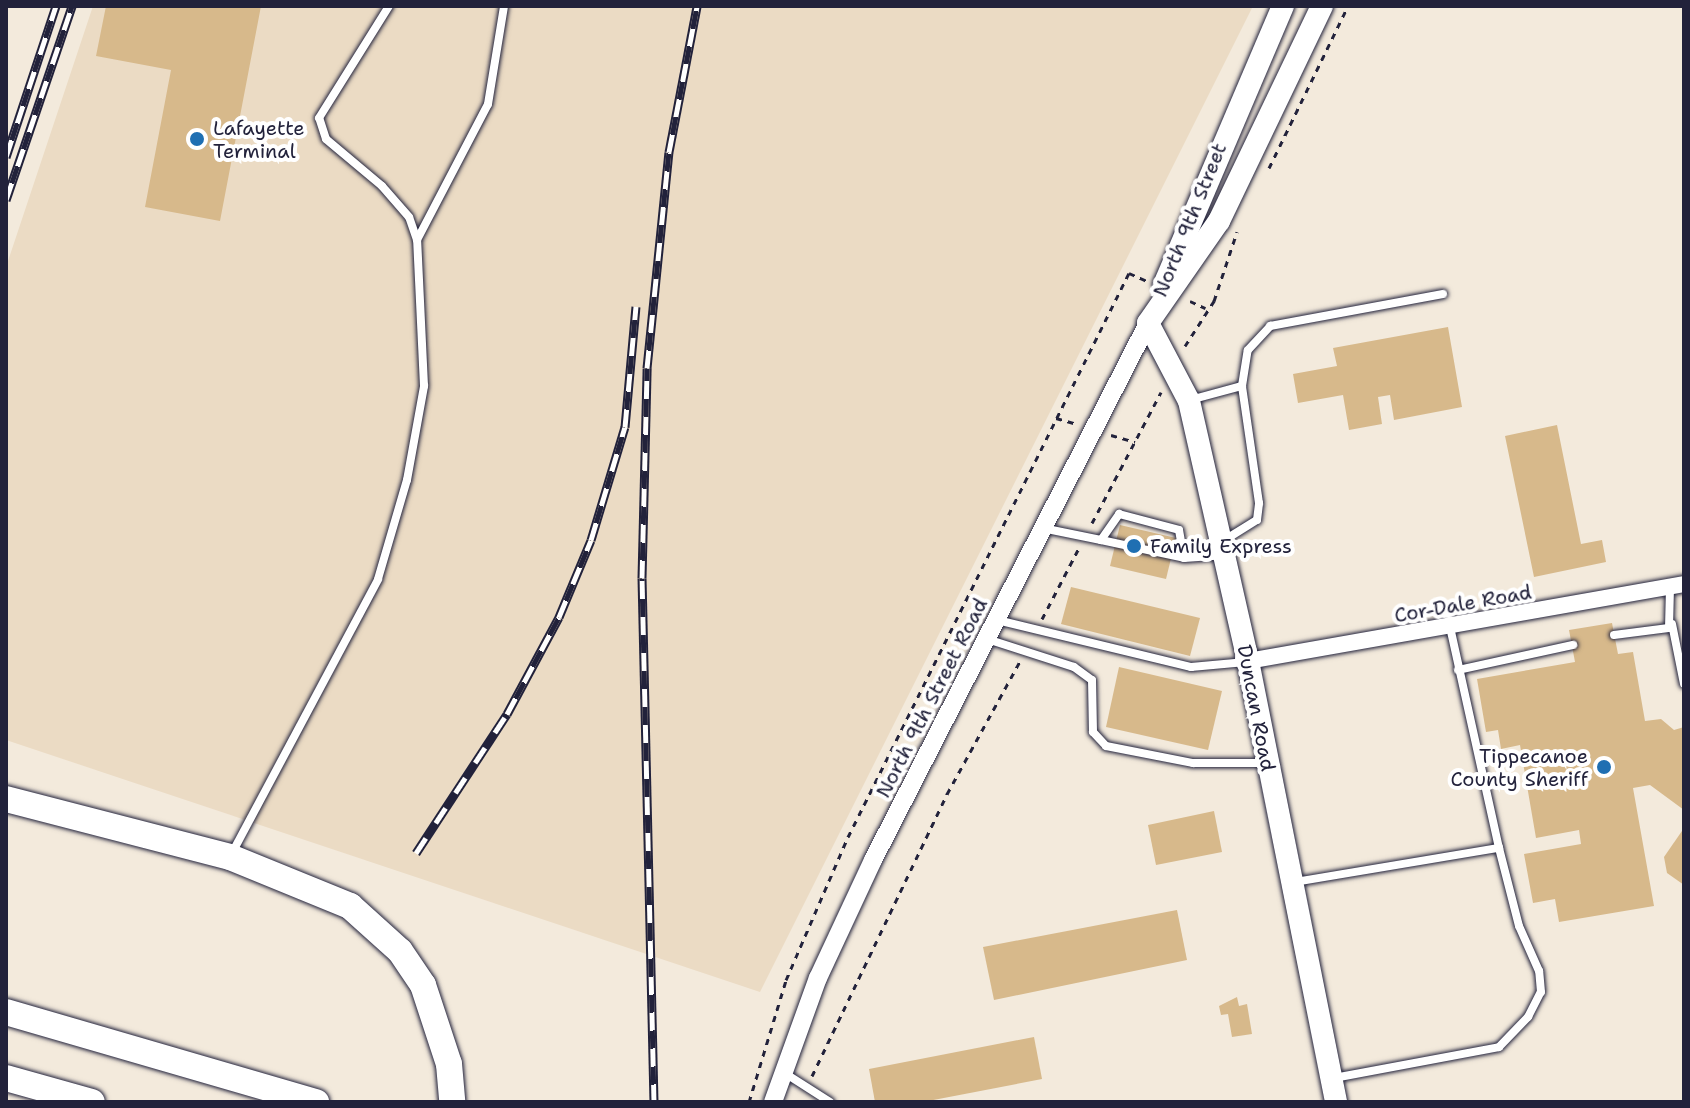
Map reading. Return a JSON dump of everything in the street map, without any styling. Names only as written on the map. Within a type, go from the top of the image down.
[{"type":"highway","points":[[6,799],[230,857],[350,906],[400,951],[423,985],[439,1024],[452,1102]]},
{"type":"highway","points":[[6,1012],[316,1102]]},
{"type":"highway","points":[[6,1078],[92,1102]]},
{"type":"main road","name":"North 9th Street","points":[[1148,323],[1283,6]]},
{"type":"main road","name":"North 9th Street","points":[[1148,323],[1219,221],[1322,6]]},
{"type":"main road","name":"Duncan Road","points":[[1148,323],[1189,401],[1248,661],[1336,1102]]},
{"type":"street","name":"North 9th Street Road","points":[[773,1102],[818,978],[873,860],[1047,529],[1148,323]]},
{"type":"street","name":"Cor-Dale Road","points":[[1248,661],[1677,585]]},
{"type":"lane","points":[[230,857],[378,579],[407,480],[424,386],[417,240],[409,217],[382,186],[336,150],[320,129],[326,103],[389,6]]},
{"type":"lane","points":[[417,240],[488,104],[504,6]]},
{"type":"lane","points":[[1047,529],[1184,558],[1221,549],[1257,520],[1258,473],[1242,386],[1248,350],[1270,326],[1443,294]]},
{"type":"lane","points":[[1189,401],[1242,386]]},
{"type":"lane","points":[[1101,540],[1119,514],[1179,530],[1184,558]]},
{"type":"lane","points":[[1677,585],[1672,623],[1684,684]]},
{"type":"lane","points":[[997,620],[1191,667],[1248,661]]},
{"type":"lane","points":[[1614,635],[1669,628],[1672,623]]},
{"type":"lane","points":[[1331,1079],[1499,1047],[1528,1017],[1541,992],[1539,971],[1519,926],[1499,848],[1450,627]]},
{"type":"lane","points":[[987,639],[1074,667],[1092,680],[1093,732],[1106,746],[1193,763],[1267,763]]},
{"type":"lane","points":[[1458,670],[1573,645]]},
{"type":"lane","points":[[1293,882],[1499,848]]},
{"type":"lane","points":[[783,1072],[830,1102]]},
{"type":"path","points":[[1264,178],[1348,6]]},
{"type":"path","points":[[1205,308],[1214,301],[1243,220]]},
{"type":"path","points":[[749,1102],[806,925],[1129,273]]},
{"type":"path","points":[[1036,630],[1135,442]]},
{"type":"path","points":[[807,1087],[947,794],[1024,653]]},
{"type":"shaded area","points":[[93,6],[1253,6],[760,992],[6,740],[6,267]]},
{"type":"building","name":"Lafayette Terminal","points":[[106,6],[261,6],[220,221],[145,207],[171,70],[96,56]]},
{"type":"building","points":[[1448,327],[1462,407],[1394,420],[1390,395],[1378,397],[1382,424],[1349,430],[1343,395],[1298,403],[1293,374],[1337,366],[1333,348]]},
{"type":"building","points":[[1557,425],[1581,544],[1602,540],[1606,562],[1534,577],[1505,436]]},
{"type":"building","points":[[1120,525],[1176,538],[1166,579],[1110,566]]},
{"type":"building","points":[[1071,587],[1200,618],[1190,656],[1061,624]]},
{"type":"building","name":"Tippecanoe County Sheriff","points":[[1612,623],[1618,654],[1633,652],[1645,721],[1661,719],[1674,730],[1684,727],[1684,810],[1650,785],[1633,788],[1654,906],[1559,922],[1555,899],[1533,903],[1524,854],[1581,844],[1579,830],[1536,838],[1520,745],[1501,749],[1498,730],[1486,732],[1477,679],[1575,662],[1569,630]]},
{"type":"building","points":[[1119,667],[1222,691],[1208,750],[1106,727]]},
{"type":"building","points":[[1214,811],[1222,852],[1156,865],[1148,825]]},
{"type":"building","points":[[1684,828],[1684,885],[1667,873],[1664,857]]},
{"type":"building","points":[[1177,910],[1187,960],[994,1000],[983,947]]},
{"type":"building","points":[[1237,997],[1239,1006],[1247,1004],[1252,1034],[1232,1037],[1228,1014],[1221,1015],[1219,1006]]},
{"type":"building","points":[[1034,1037],[1042,1079],[923,1102],[875,1102],[869,1069]]},
{"type":"railway","points":[[6,157],[56,6]]},
{"type":"railway","points":[[6,200],[72,6]]},
{"type":"railway","points":[[654,1102],[642,578],[647,368],[669,152],[697,6]]},
{"type":"railway","points":[[416,853],[507,714],[559,617],[591,540],[625,427],[636,307]]},
{"type":"place","name":"Lafayette Terminal","points":[[197,139]]},
{"type":"place","name":"Family Express","points":[[1134,546]]},
{"type":"place","name":"Tippecanoe County Sheriff","points":[[1604,767]]}]
